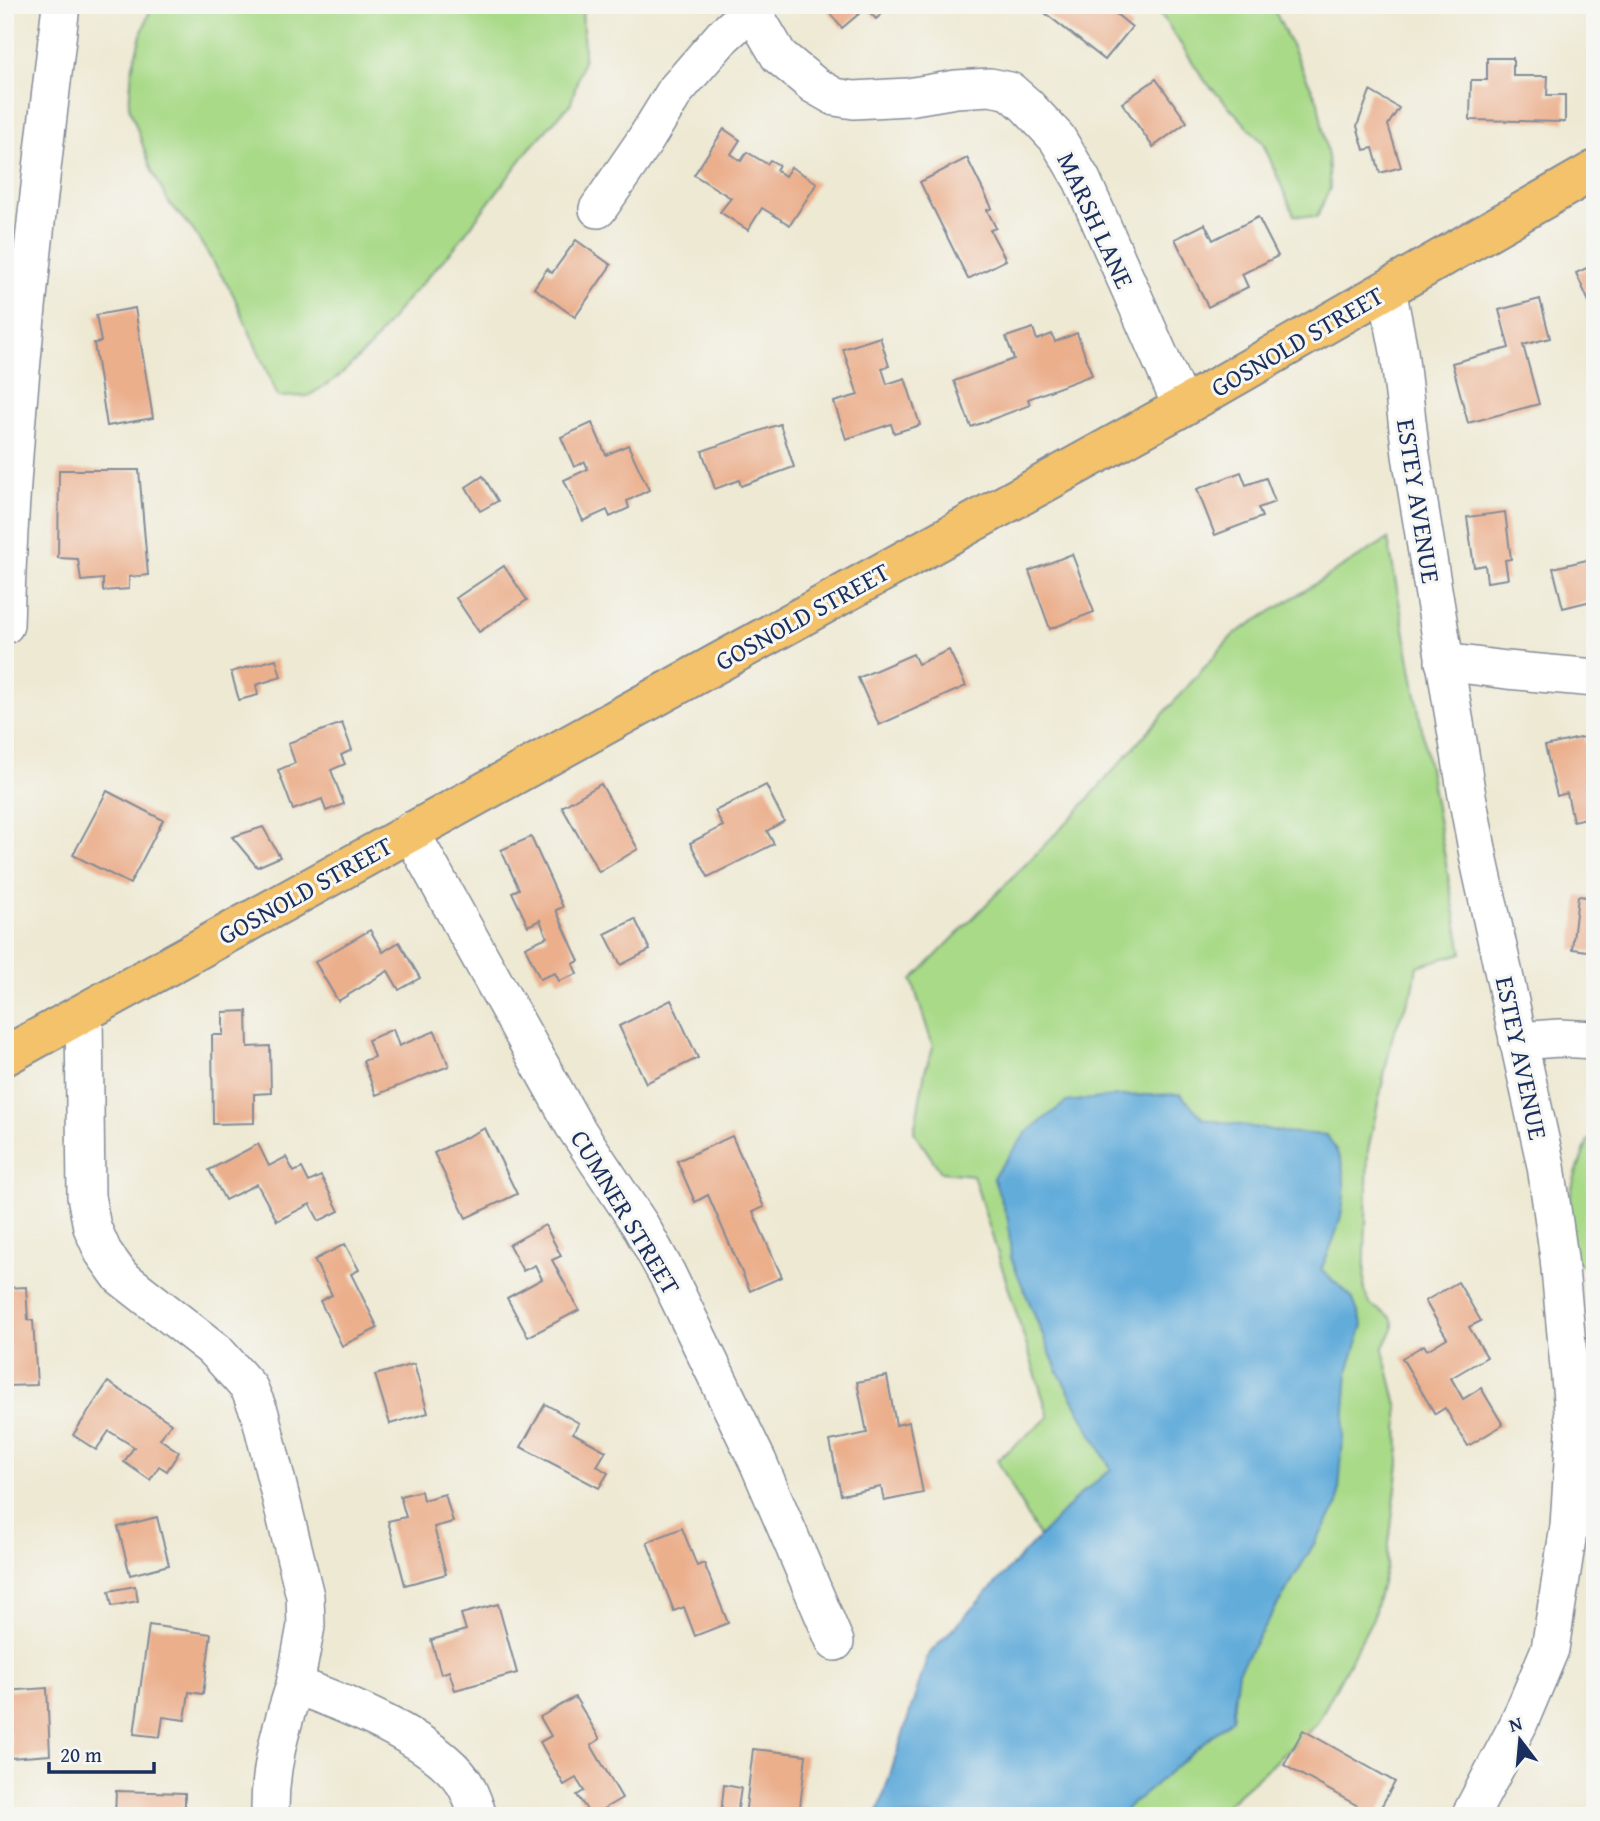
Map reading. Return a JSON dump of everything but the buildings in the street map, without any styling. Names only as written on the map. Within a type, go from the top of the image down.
[{"type":"main road","name":"GOSNOLD STREET","points":[[5,1056],[1182,407],[1595,170]]},
{"type":"street","points":[[5,625],[20,374],[61,5]]},
{"type":"street","name":"MARSH LANE","points":[[598,209],[676,89],[723,36],[752,10],[779,56],[814,85],[835,97],[854,100],[908,97],[956,89],[990,87],[1010,92],[1057,138],[1082,180],[1182,407]]},
{"type":"street","name":"ESTEY AVENUE","points":[[1387,289],[1399,351],[1411,455],[1444,662],[1480,865],[1548,1179],[1559,1258],[1575,1432],[1569,1526],[1550,1649],[1522,1715],[1470,1816]]},
{"type":"street","points":[[1444,662],[1595,678]]},
{"type":"street","name":"CUMNER STREET","points":[[410,831],[573,1124],[640,1224],[667,1274],[758,1462],[835,1642]]},
{"type":"street","points":[[84,1013],[86,1196],[92,1227],[103,1252],[121,1277],[216,1351],[249,1388],[260,1414],[305,1596],[306,1626],[295,1685],[278,1739],[272,1772],[270,1816]]},
{"type":"street","points":[[1518,1041],[1559,1038],[1595,1040]]},
{"type":"street","points":[[295,1685],[362,1711],[441,1758],[462,1781],[478,1816]]},
{"type":"green space","points":[[152,5],[582,5],[584,57],[571,103],[530,148],[454,248],[403,304],[370,347],[337,378],[308,396],[278,397],[233,294],[193,230],[169,203],[152,171],[129,106],[132,69]]},
{"type":"green space","points":[[1155,5],[1272,5],[1318,102],[1328,157],[1330,188],[1317,217],[1294,215],[1263,143],[1205,81]]},
{"type":"green space","points":[[1388,539],[1462,953],[1417,966],[1413,990],[1393,1034],[1368,1150],[1364,1291],[1371,1305],[1390,1317],[1393,1322],[1393,1329],[1383,1349],[1398,1409],[1399,1464],[1386,1567],[1373,1618],[1316,1725],[1214,1816],[925,1816],[1107,1661],[997,1460],[1049,1417],[973,1175],[941,1172],[914,1132],[925,1071],[933,1047],[912,980],[1075,814],[1233,635]]},
{"type":"green space","points":[[1595,1138],[1595,1266],[1568,1262],[1564,1221],[1588,1140]]},
{"type":"water","points":[[1180,1094],[1204,1119],[1283,1132],[1327,1135],[1340,1157],[1344,1179],[1343,1206],[1321,1270],[1352,1297],[1363,1325],[1348,1372],[1338,1504],[1238,1671],[1232,1719],[1118,1816],[877,1816],[928,1655],[1076,1498],[1111,1469],[1057,1370],[1011,1258],[1008,1220],[993,1177],[1027,1132],[1066,1102],[1118,1096]]}]
